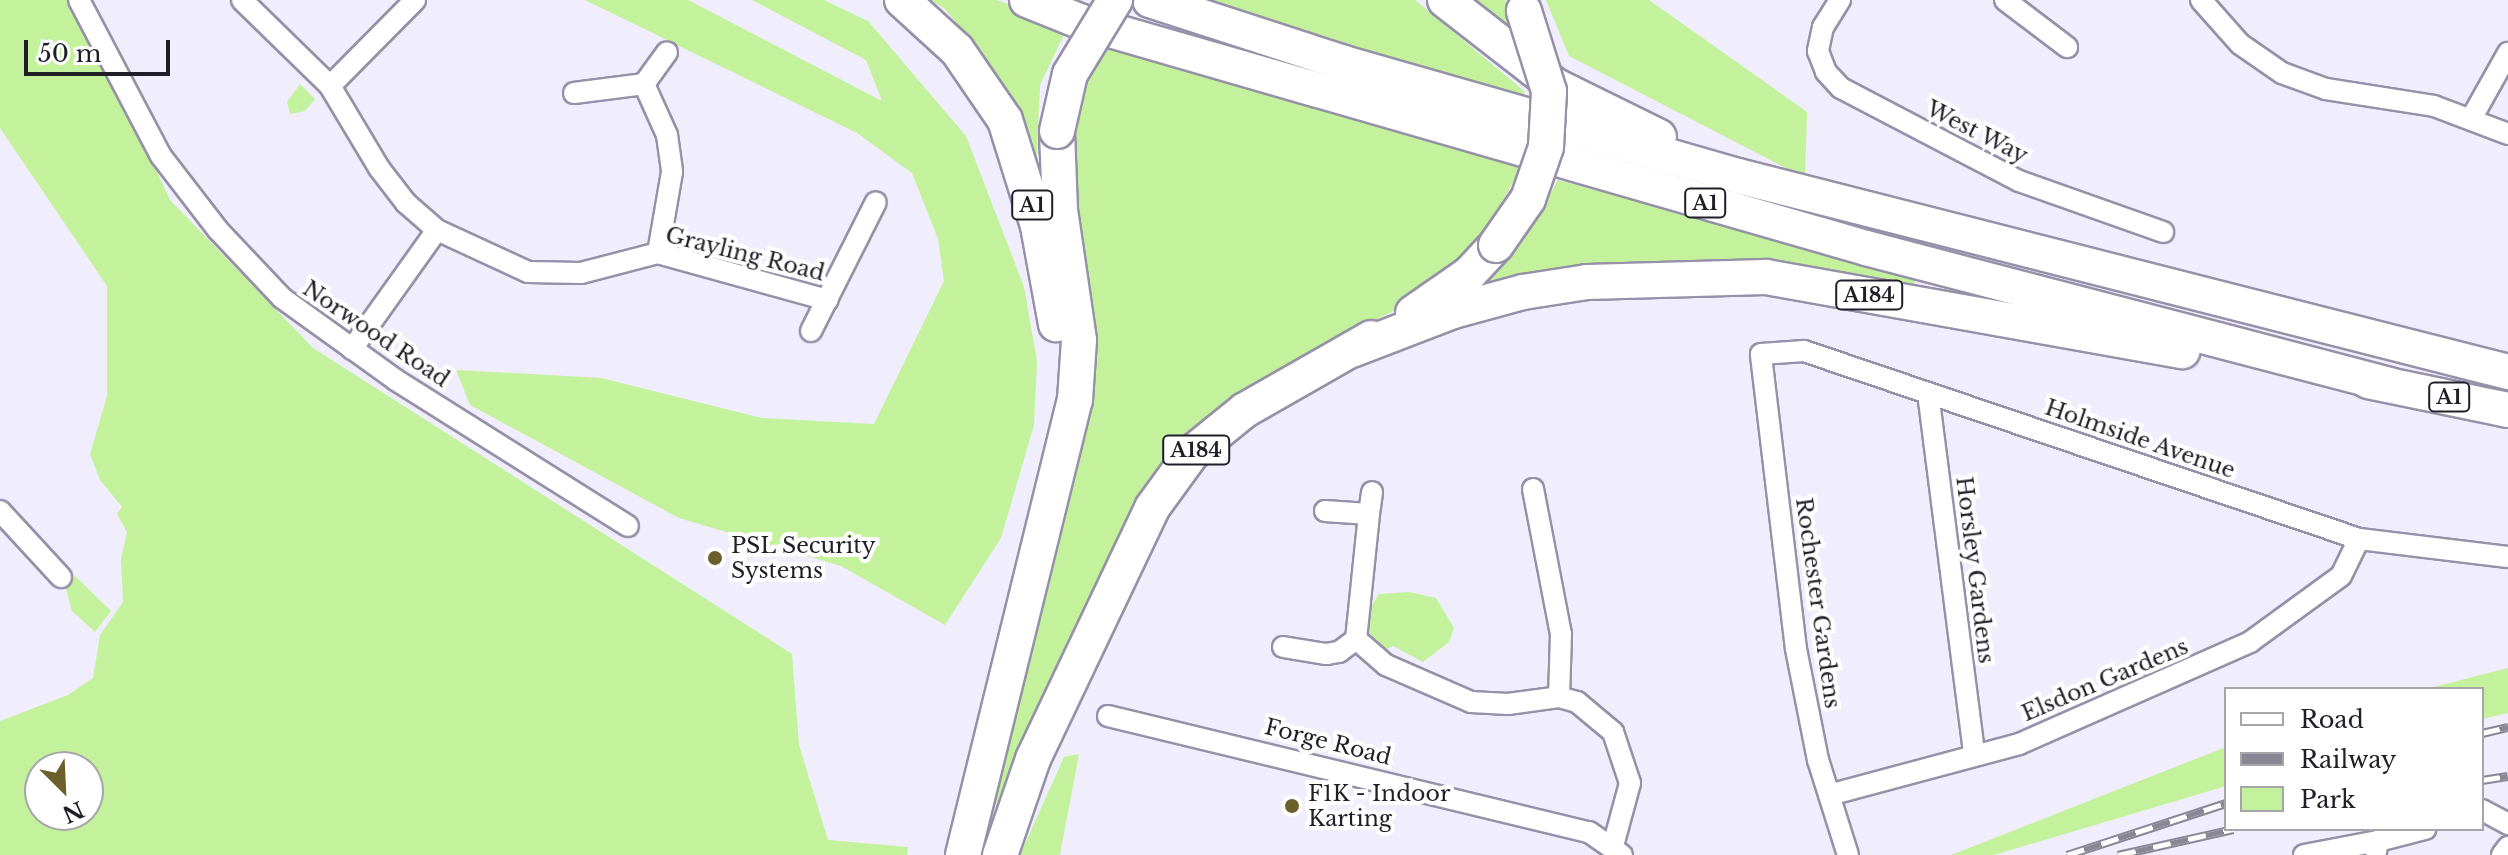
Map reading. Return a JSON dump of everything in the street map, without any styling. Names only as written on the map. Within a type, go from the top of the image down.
[{"type":"highway","name":"A1","points":[[1027,0],[1082,22],[1774,222],[2390,385],[2508,410]]},
{"type":"highway","name":"A1","points":[[963,855],[1075,400],[1079,340],[1060,210],[1057,131],[1070,74],[1115,0]]},
{"type":"highway","name":"A1","points":[[1150,0],[1344,63],[1738,176],[2508,372]]},
{"type":"highway","name":"A1","points":[[1445,0],[1554,85],[1738,176]]},
{"type":"highway","name":"A1","points":[[903,1],[957,50],[1009,133],[1038,226],[1061,351],[1063,444]]},
{"type":"highway","name":"A184","points":[[1000,855],[1033,759],[1152,508],[1192,453],[1245,410],[1352,350],[1458,281],[1496,245],[1528,199],[1548,133],[1545,63],[1521,6]]},
{"type":"highway","name":"A184","points":[[1352,350],[1453,311],[1523,292],[1587,282],[1766,277],[2390,385]]},
{"type":"street","name":"Norwood Road","points":[[79,0],[145,130],[183,188],[263,280],[352,349],[628,526]]},
{"type":"street","name":"Grayling Road","points":[[242,0],[330,86],[379,168],[406,203],[437,230],[528,272],[581,273],[658,253],[828,300]]},
{"type":"street","points":[[330,86],[415,0]]},
{"type":"street","name":"West Way","points":[[1840,0],[1823,27],[1820,61],[1841,88],[2019,181],[2163,232]]},
{"type":"street","points":[[2005,0],[2067,47]]},
{"type":"street","points":[[2201,0],[2240,44],[2282,73],[2326,89],[2434,106],[2508,134]]},
{"type":"street","points":[[574,93],[644,84],[667,52]]},
{"type":"street","points":[[2471,119],[2508,53]]},
{"type":"street","points":[[644,84],[667,135],[672,172],[658,253]]},
{"type":"street","points":[[811,331],[876,202]]},
{"type":"street","points":[[352,349],[437,230]]},
{"type":"street","name":"Holmside Avenue","points":[[1761,354],[1804,351],[2359,539],[2508,557]]},
{"type":"street","name":"Rochester Gardens","points":[[1761,354],[1796,649],[1829,795],[1848,855]]},
{"type":"street","name":"Horsley Gardens","points":[[1928,393],[1974,753]]},
{"type":"street","points":[[1533,489],[1561,634],[1559,697]]},
{"type":"street","points":[[1283,647],[1326,654],[1339,652],[1356,639],[1372,492]]},
{"type":"street","points":[[0,511],[61,577]]},
{"type":"street","points":[[1325,511],[1369,514]]},
{"type":"street","name":"Elsdon Gardens","points":[[1829,795],[1974,753],[2019,744],[2250,642],[2341,576],[2359,539]]},
{"type":"street","points":[[1356,639],[1386,665],[1471,702],[1508,704],[1559,697],[1598,715],[1613,732],[1630,783],[1618,851]]},
{"type":"street","name":"Forge Road","points":[[1108,716],[1589,832],[1618,851]]},
{"type":"street","points":[[2484,811],[2508,824]]},
{"type":"street","points":[[2304,855],[2377,848],[2420,831]]},
{"type":"street","points":[[2502,855],[2508,847]]},
{"type":"green space","points":[[0,0],[77,0],[170,200],[313,348],[792,654],[799,745],[828,840],[908,847],[907,855],[0,855],[0,721],[68,695],[93,678],[100,635],[123,602],[121,559],[127,532],[117,514],[122,507],[100,480],[90,454],[107,396],[107,286],[0,128]]},
{"type":"green space","points":[[585,0],[688,0],[882,101],[866,60],[752,0],[824,0],[868,21],[966,136],[1024,287],[1037,361],[1034,425],[1001,538],[945,625],[841,566],[679,518],[470,405],[456,370],[601,378],[762,418],[874,424],[944,281],[938,239],[912,173],[857,133]]},
{"type":"green space","points":[[930,0],[997,0],[1068,26],[1040,85],[1036,175],[986,58],[944,8]]},
{"type":"green space","points":[[1200,0],[1415,0],[1524,91],[1526,103]]},
{"type":"green space","points":[[1474,0],[1505,0],[1515,30],[1510,46]]},
{"type":"green space","points":[[1546,0],[1649,0],[1807,112],[1805,178],[1569,56]]},
{"type":"green space","points":[[1106,43],[1523,165],[1484,233],[1456,264],[1412,301],[1301,360],[1145,493],[1122,531],[993,811],[1037,611],[1090,309],[1073,148],[1082,90]]},
{"type":"green space","points":[[300,84],[315,99],[305,111],[290,114],[287,102]]},
{"type":"green space","points":[[1558,180],[1915,277],[1914,288],[1769,260],[1640,264],[1469,291],[1531,229]]},
{"type":"green space","points":[[75,576],[111,611],[95,632],[72,611],[65,585]]},
{"type":"green space","points":[[1409,592],[1436,598],[1454,628],[1449,642],[1423,662],[1393,646],[1384,650],[1367,630],[1369,610],[1379,594]]},
{"type":"green space","points":[[2508,668],[2508,713],[2484,719],[2484,687],[2434,687]]},
{"type":"green space","points":[[2224,748],[2224,787],[1994,855],[1951,855]]},
{"type":"green space","points":[[1079,754],[1060,855],[1020,855],[1064,757]]},
{"type":"railway","points":[[2484,733],[2508,727]]},
{"type":"railway","points":[[2484,780],[2508,776]]},
{"type":"railway","points":[[2067,855],[2224,804]]},
{"type":"railway","points":[[2118,855],[2224,831]]},
{"type":"place","name":"PSL Security Systems","points":[[715,558]]},
{"type":"place","name":"F1K - Indoor Karting","points":[[1292,806]]}]
